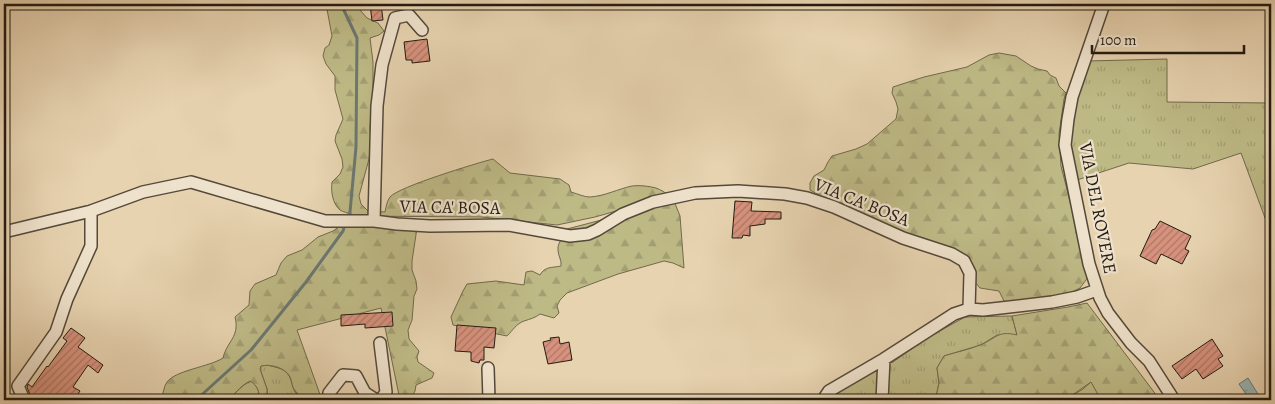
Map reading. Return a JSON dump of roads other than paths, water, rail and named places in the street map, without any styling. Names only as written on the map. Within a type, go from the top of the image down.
[{"type":"street","name":"VIA DEL ROVERE","points":[[1104,4],[1072,97],[1065,146],[1084,242],[1096,290],[1108,313],[1131,343],[1149,361],[1174,400]]},
{"type":"street","name":"VIA CA' BOSA","points":[[374,221],[376,106],[382,65],[395,18],[409,15],[422,30]]},
{"type":"street","name":"VIA CA' BOSA","points":[[4,232],[91,211],[143,192],[191,182],[325,221],[374,221],[422,226],[509,225],[570,236],[588,234],[623,214],[653,202],[695,193],[738,191],[785,194],[807,198],[834,207],[903,238],[952,254],[964,261],[970,273],[970,309]]},
{"type":"street","points":[[24,400],[18,386],[56,332],[67,298],[91,246],[91,211]]},
{"type":"street","points":[[823,400],[829,391],[884,359],[954,314],[970,309],[983,310],[1052,302],[1077,297],[1096,290]]},
{"type":"street","points":[[380,343],[386,392],[381,400]]},
{"type":"street","points":[[882,400],[884,359]]},
{"type":"street","points":[[488,368],[489,400]]},
{"type":"street","points":[[328,400],[329,393],[343,375],[356,376],[365,393],[376,400]]},
{"type":"water","points":[[1248,378],[1261,399],[1250,400],[1239,384]]},
{"type":"waterway","points":[[341,4],[357,38],[356,147],[350,212],[347,218]]},
{"type":"waterway","points":[[196,400],[251,350],[306,282],[343,231],[345,224]]}]
